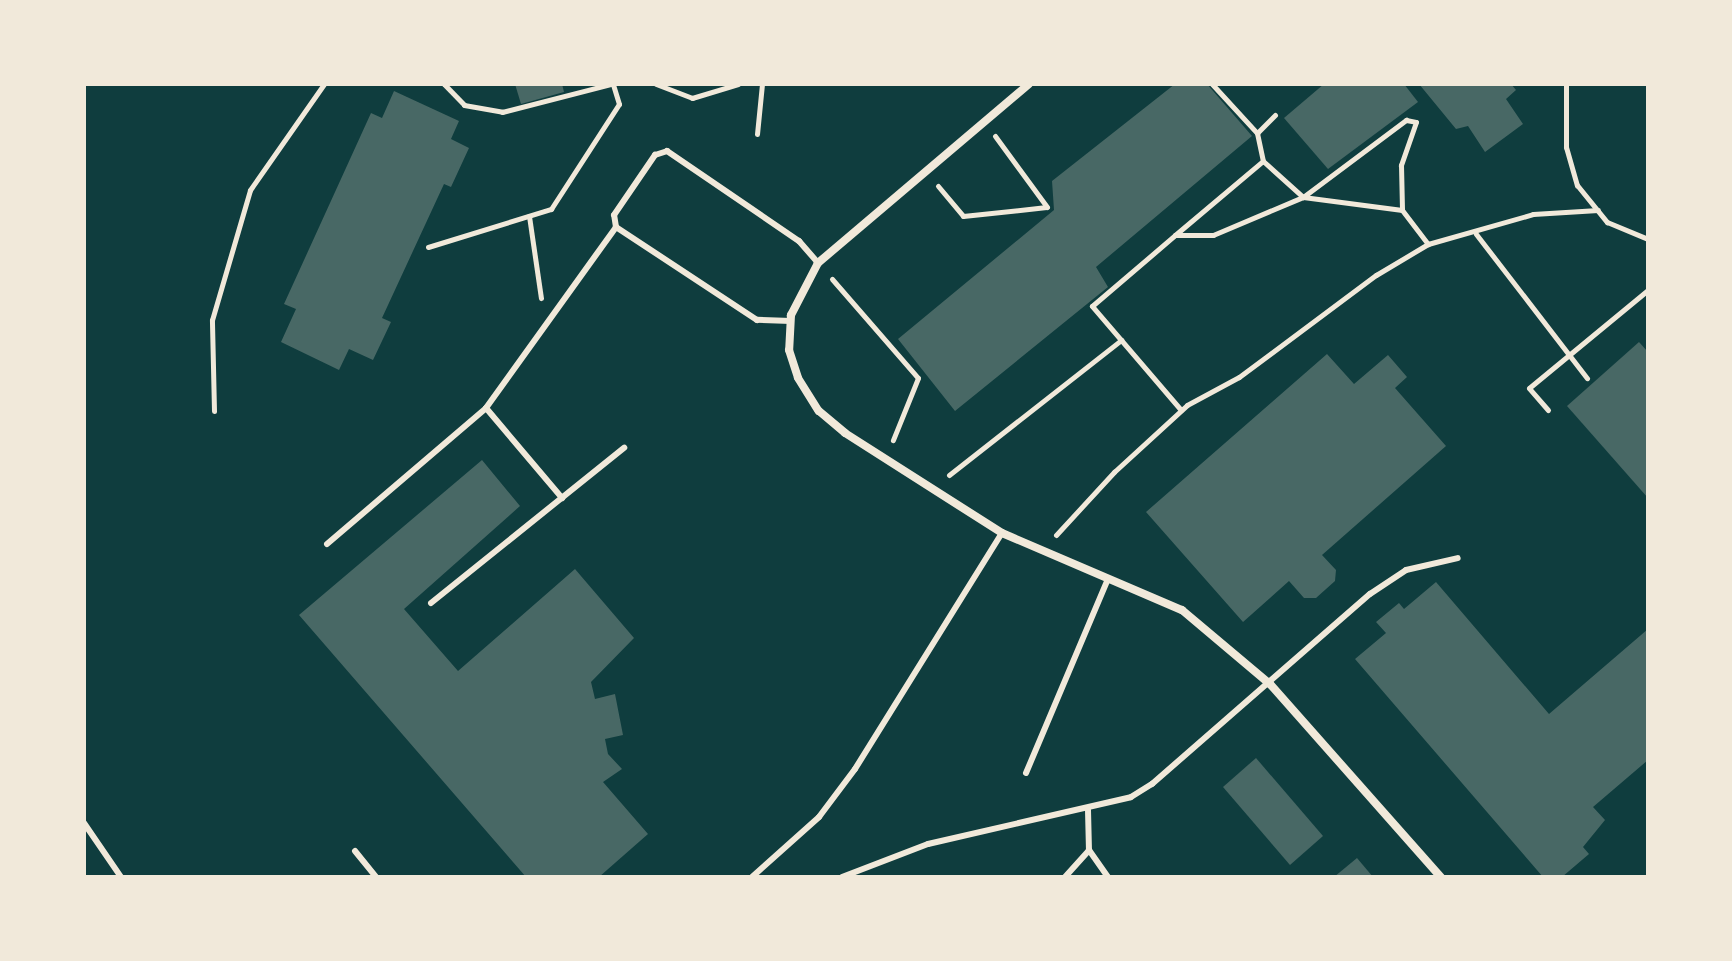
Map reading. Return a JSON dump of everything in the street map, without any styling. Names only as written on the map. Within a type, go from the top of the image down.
[{"type":"street","points":[[1029,84],[818,263],[802,286],[791,321],[789,350],[798,378],[819,411],[885,459],[1002,533],[1182,610],[1270,684],[1441,877]]},
{"type":"lane","points":[[327,544],[486,408],[616,227],[614,215],[655,155],[667,151],[799,241],[818,263]]},
{"type":"lane","points":[[616,227],[757,320],[791,321]]},
{"type":"lane","points":[[486,408],[562,498]]},
{"type":"lane","points":[[431,603],[624,448]]},
{"type":"lane","points":[[752,877],[819,817],[855,769],[1002,533]]},
{"type":"lane","points":[[842,877],[928,844],[1088,810],[1152,784],[1388,581],[1406,570],[1458,558]]},
{"type":"lane","points":[[1026,773],[1108,579]]},
{"type":"lane","points":[[1088,810],[1089,850],[1108,877]]},
{"type":"lane","points":[[84,823],[121,877]]},
{"type":"lane","points":[[1065,877],[1089,850]]},
{"type":"lane","points":[[355,851],[376,877]]},
{"type":"path","points":[[214,411],[212,320],[250,190],[324,84]]},
{"type":"path","points":[[428,247],[551,209],[619,104],[612,84],[502,112],[464,105],[444,84]]},
{"type":"path","points":[[656,84],[692,98],[738,84]]},
{"type":"path","points":[[757,134],[762,84]]},
{"type":"path","points":[[1212,84],[1257,133],[1263,161],[1303,197],[1402,210]]},
{"type":"path","points":[[1566,84],[1566,147],[1577,185],[1607,222],[1648,239]]},
{"type":"path","points":[[1257,133],[1275,115]]},
{"type":"path","points":[[1175,235],[1213,235],[1303,197],[1406,120],[1416,122],[1401,165],[1402,210],[1428,244]]},
{"type":"path","points":[[927,172],[963,216],[1047,207],[985,122]]},
{"type":"path","points":[[1181,410],[1092,306],[1263,161]]},
{"type":"path","points":[[1043,551],[1114,472],[1181,410],[1239,377],[1376,275],[1428,244],[1476,234],[1533,214],[1598,210]]},
{"type":"path","points":[[529,216],[545,325]]},
{"type":"path","points":[[1476,234],[1587,378]]},
{"type":"path","points":[[818,263],[918,378],[885,459]]},
{"type":"path","points":[[1548,410],[1529,388],[1648,290]]},
{"type":"path","points":[[932,489],[1121,340]]},
{"type":"building","points":[[515,84],[562,84],[564,92],[521,104]]},
{"type":"building","points":[[1175,84],[1207,84],[1252,136],[1096,267],[1108,287],[955,411],[898,339],[1054,210],[1052,181]]},
{"type":"building","points":[[1324,84],[1404,84],[1418,102],[1328,169],[1284,118]]},
{"type":"building","points":[[1419,84],[1511,84],[1516,90],[1506,99],[1523,124],[1485,152],[1468,126],[1456,129]]},
{"type":"building","points":[[394,91],[459,121],[451,139],[469,148],[451,187],[444,184],[382,318],[391,322],[373,360],[349,349],[339,370],[281,342],[296,309],[284,304],[371,113],[382,118]]},
{"type":"building","points":[[1639,342],[1648,352],[1648,498],[1567,406]]},
{"type":"building","points":[[1327,354],[1354,384],[1388,355],[1407,377],[1395,388],[1446,446],[1322,555],[1336,570],[1335,581],[1316,598],[1304,598],[1289,581],[1243,622],[1146,512]]},
{"type":"building","points":[[482,460],[520,506],[404,609],[458,671],[575,569],[634,638],[591,682],[595,699],[615,694],[623,735],[605,739],[608,754],[622,769],[603,782],[648,834],[599,877],[526,877],[299,615]]},
{"type":"building","points":[[1436,582],[1549,714],[1648,629],[1648,760],[1593,807],[1605,820],[1583,847],[1589,854],[1562,877],[1543,877],[1355,659],[1386,633],[1376,622],[1399,603],[1404,609]]},
{"type":"building","points":[[1256,758],[1323,836],[1290,865],[1223,787]]},
{"type":"building","points":[[1357,858],[1373,877],[1334,877]]}]
